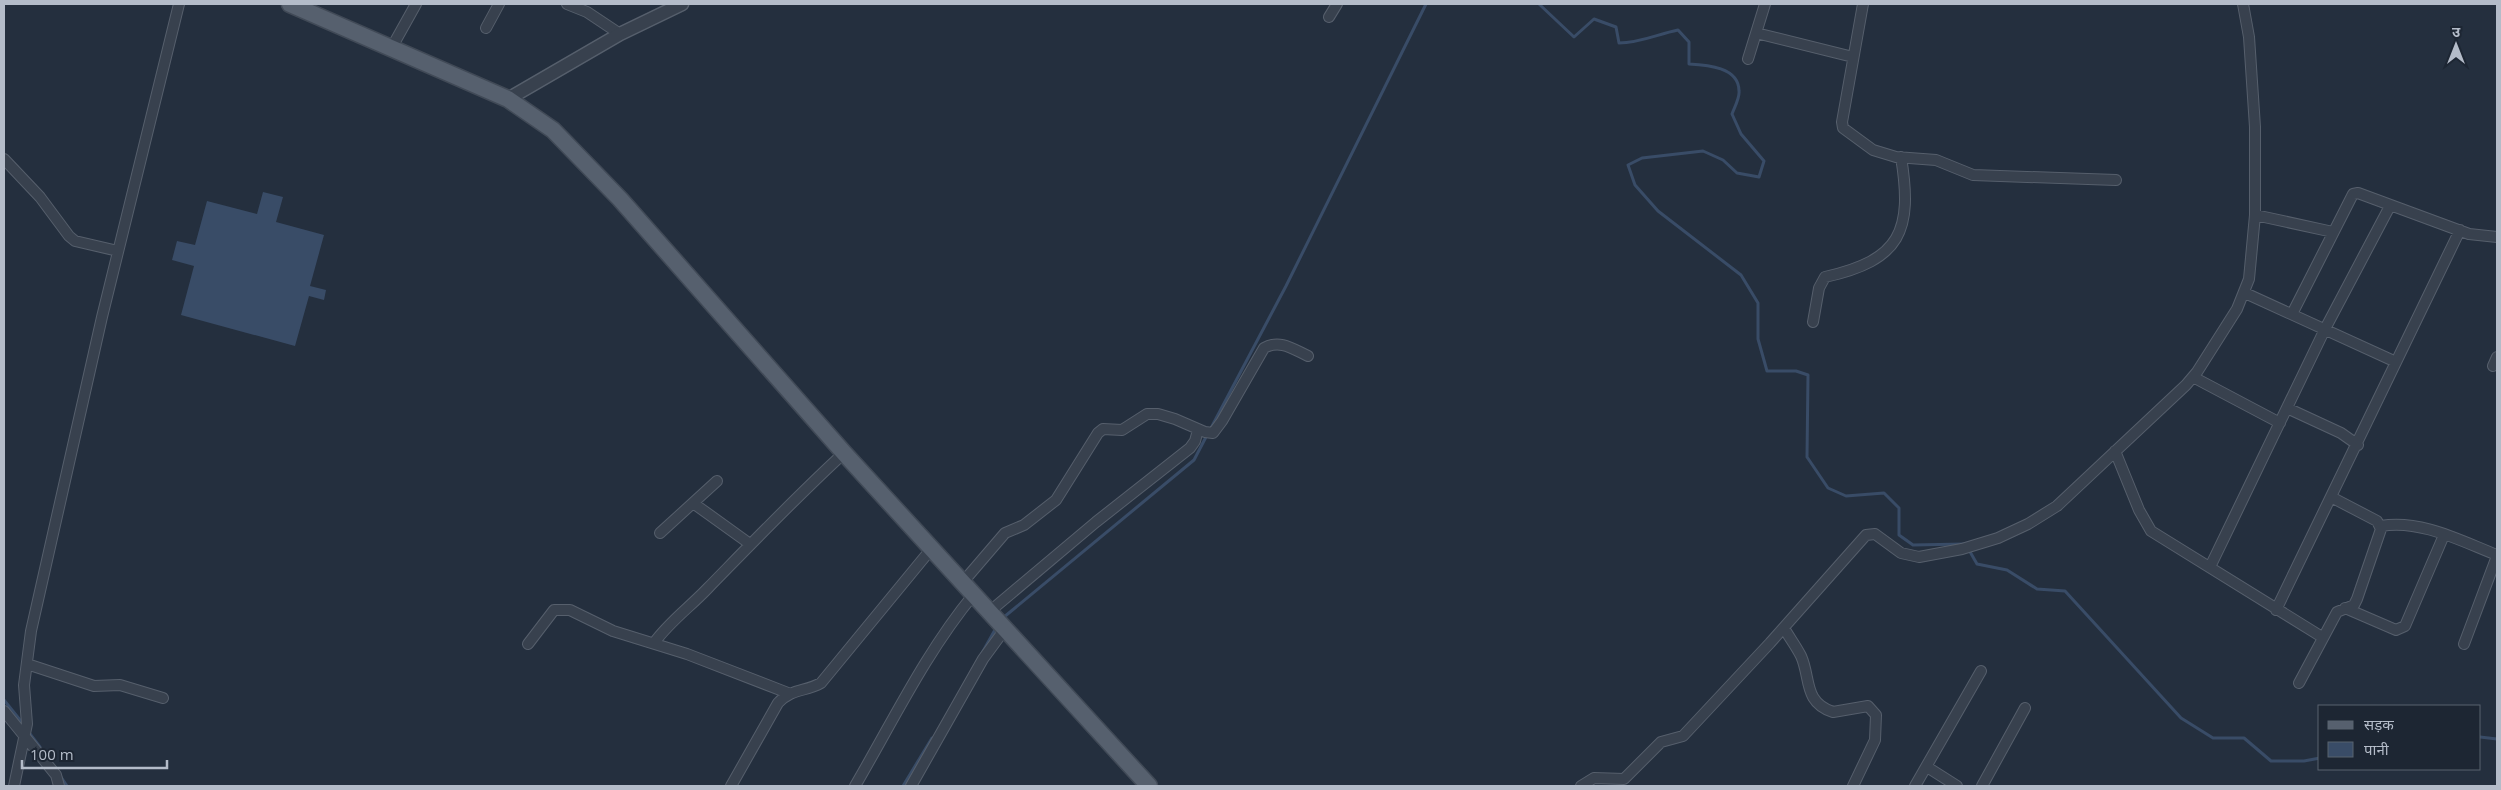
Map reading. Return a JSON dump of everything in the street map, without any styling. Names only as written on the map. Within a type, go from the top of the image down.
[{"type":"main road","points":[[290,4],[508,99],[532,114],[575,150],[844,452],[1149,786]]},
{"type":"street","points":[[14,786],[25,730],[24,685],[31,631],[118,252],[179,4]]},
{"type":"street","points":[[392,48],[416,4]]},
{"type":"street","points":[[486,28],[499,4]]},
{"type":"street","points":[[567,4],[579,6],[620,34]]},
{"type":"street","points":[[508,99],[620,34],[682,4]]},
{"type":"street","points":[[1329,17],[1337,4]]},
{"type":"street","points":[[1748,59],[1765,4]]},
{"type":"street","points":[[1863,4],[1842,113],[1843,128],[1873,150],[1901,157],[1936,160],[1973,175],[2116,180]]},
{"type":"street","points":[[1581,786],[1594,778],[1624,779],[1662,742],[1683,736],[1784,628],[1866,535],[1875,534],[1902,553],[1919,557],[1962,549],[1998,538],[2028,524],[2056,506],[2193,377],[2237,309],[2249,279],[2256,215],[2256,127],[2249,37],[2243,4]]},
{"type":"street","points":[[1756,33],[1853,57]]},
{"type":"street","points":[[1813,322],[1819,288],[1825,277],[1868,265],[1883,256],[1896,237],[1901,224],[1907,194],[1901,157]]},
{"type":"street","points":[[4,159],[27,182],[68,236],[75,241],[118,252]]},
{"type":"street","points":[[2292,314],[2353,194],[2358,193],[2469,234],[2497,238]]},
{"type":"street","points":[[2210,567],[2325,329],[2390,206]]},
{"type":"street","points":[[2256,215],[2333,232]]},
{"type":"street","points":[[2276,610],[2358,445],[2460,230]]},
{"type":"street","points":[[2245,293],[2396,362]]},
{"type":"street","points":[[856,786],[924,664],[958,613],[968,588],[1005,533],[1024,525],[1056,500],[1098,432],[1103,428],[1122,430],[1147,414],[1158,414],[1175,419],[1198,430],[1213,432],[1222,422],[1264,348],[1272,343],[1282,344],[1308,356]]},
{"type":"street","points":[[2193,377],[2280,423]]},
{"type":"street","points":[[2287,408],[2341,433],[2358,445]]},
{"type":"street","points":[[989,612],[1104,516],[1190,448],[1195,441],[1198,430]]},
{"type":"street","points":[[2115,451],[2139,510],[2151,531],[2322,637]]},
{"type":"street","points":[[654,643],[665,628],[697,600],[750,544],[844,452]]},
{"type":"street","points":[[660,533],[717,481]]},
{"type":"street","points":[[2299,683],[2337,612],[2354,605],[2380,537],[2381,526],[2377,521],[2331,497]]},
{"type":"street","points":[[693,503],[750,544]]},
{"type":"street","points":[[2381,526],[2397,523],[2409,524],[2444,535],[2497,556],[2464,644]]},
{"type":"street","points":[[2345,608],[2396,630],[2405,626],[2444,535]]},
{"type":"street","points":[[528,644],[547,616],[554,610],[570,610],[613,631],[654,643],[788,693],[812,688],[821,682],[932,548]]},
{"type":"street","points":[[1784,628],[1801,656],[1807,686],[1814,698],[1833,712],[1868,706],[1876,715],[1874,740],[1853,786]]},
{"type":"street","points":[[911,786],[983,659],[1005,629]]},
{"type":"street","points":[[27,664],[94,686],[120,685],[163,698]]},
{"type":"street","points":[[1915,786],[1981,671]]},
{"type":"street","points":[[731,786],[778,703],[788,693]]},
{"type":"street","points":[[1982,786],[2025,708]]},
{"type":"street","points":[[4,711],[25,730],[56,775],[59,786]]},
{"type":"street","points":[[1926,767],[1957,786]]},
{"type":"water","points":[[263,192],[283,197],[276,222],[324,235],[310,286],[326,290],[324,300],[309,296],[295,346],[181,315],[194,266],[172,260],[177,241],[195,245],[207,201],[257,214]]},
{"type":"waterway","points":[[1211,428],[1286,286],[1426,4]]},
{"type":"waterway","points":[[1539,4],[1574,37],[1594,19],[1616,27],[1619,43],[1642,40],[1678,30],[1689,42],[1689,64],[1721,69],[1734,77],[1738,83],[1739,94],[1732,114],[1741,134],[1764,161],[1759,177],[1737,173],[1723,160],[1703,151],[1642,158],[1628,165],[1635,185],[1658,211],[1741,275],[1758,303],[1758,339],[1767,371],[1796,371],[1808,375],[1807,457],[1828,488],[1846,496],[1884,493],[1899,508],[1899,535],[1913,545],[1964,544]]},
{"type":"waterway","points":[[1004,617],[1194,460],[1206,437]]},
{"type":"waterway","points":[[1969,550],[1977,564],[2007,570],[2037,589],[2065,591],[2181,718],[2213,738],[2244,738],[2271,761],[2304,761],[2318,758]]},
{"type":"waterway","points":[[982,653],[996,628]]},
{"type":"waterway","points":[[4,700],[24,725]]},
{"type":"waterway","points":[[27,730],[40,747]]},
{"type":"waterway","points":[[2481,737],[2497,739]]},
{"type":"waterway","points":[[903,786],[932,738]]},
{"type":"waterway","points":[[61,777],[67,786]]}]
